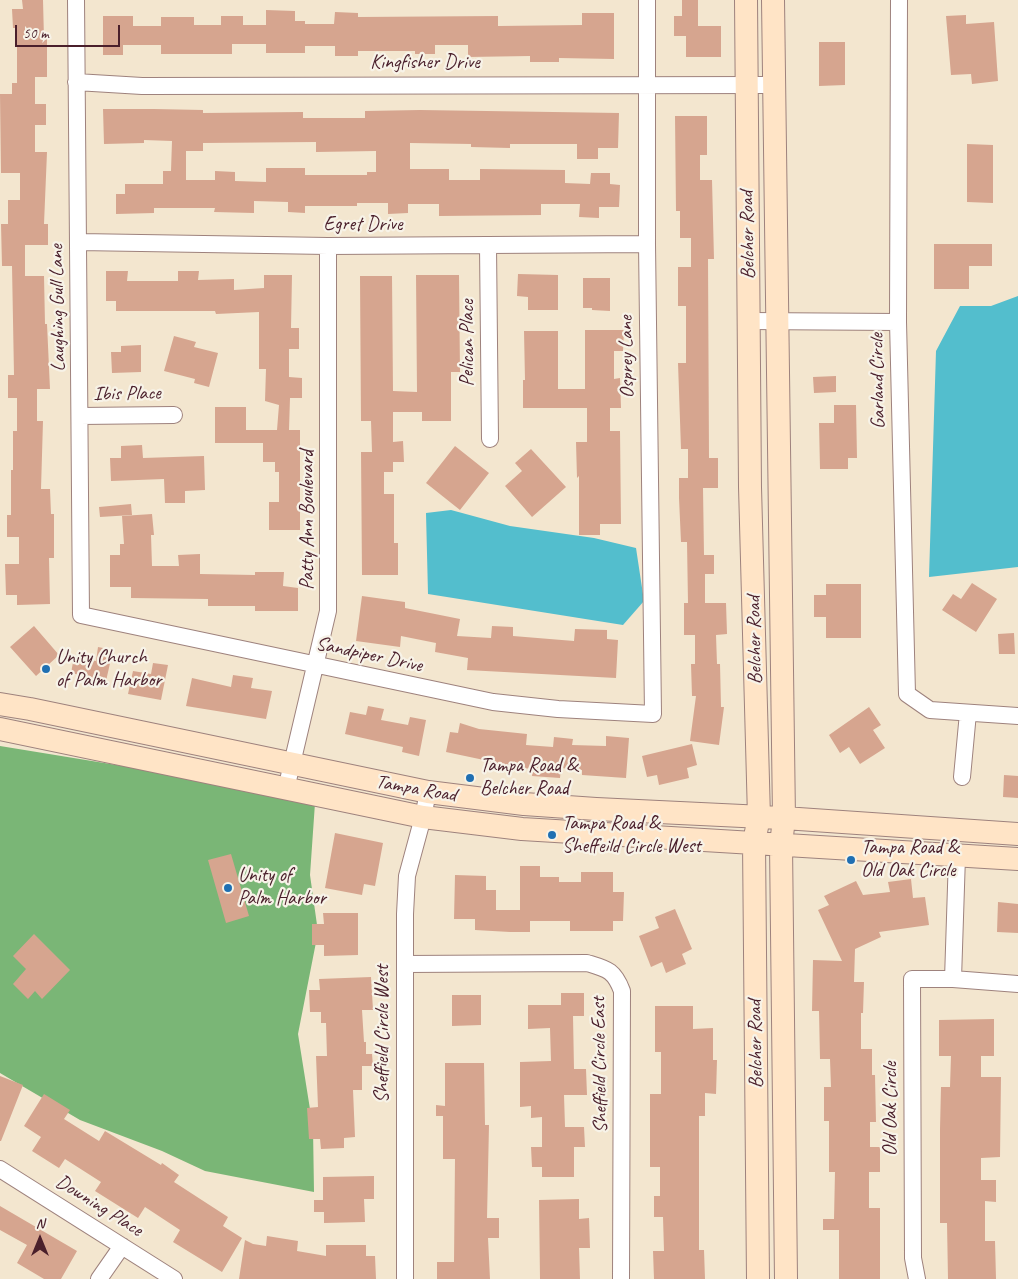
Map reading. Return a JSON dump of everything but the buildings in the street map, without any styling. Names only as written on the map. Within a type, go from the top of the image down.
[{"type":"main road","name":"Belcher Road","points":[[746,0],[750,487],[759,817],[754,842],[758,1279]]},
{"type":"main road","name":"Belcher Road","points":[[773,0],[784,818],[781,845],[786,1279]]},
{"type":"main road","name":"Tampa Road","points":[[0,704],[30,708],[292,765],[428,792],[524,804],[784,818],[1018,834]]},
{"type":"main road","name":"Tampa Road","points":[[0,729],[423,817],[522,829],[1018,859]]},
{"type":"street","name":"Laughing Gull Lane","points":[[76,0],[81,615]]},
{"type":"street","name":"Osprey Lane","points":[[647,0],[646,244],[652,714]]},
{"type":"street","name":"Garland Circle","points":[[899,0],[898,322],[907,694],[930,710],[1018,716]]},
{"type":"street","name":"Kingfisher Drive","points":[[76,82],[142,86],[774,84]]},
{"type":"street","name":"Egret Drive","points":[[78,242],[328,246],[646,244]]},
{"type":"street","name":"Patty Ann Boulevard","points":[[286,789],[317,665],[328,611],[330,576],[328,246]]},
{"type":"street","name":"Pelican Place","points":[[488,246],[490,439]]},
{"type":"street","points":[[749,321],[898,322]]},
{"type":"street","name":"Ibis Place","points":[[80,416],[174,415]]},
{"type":"street","name":"Sandpiper Drive","points":[[81,615],[493,702],[558,709],[652,714]]},
{"type":"street","points":[[962,777],[968,713]]},
{"type":"street","name":"Sheffield Circle West","points":[[406,1279],[405,964],[407,876],[428,792]]},
{"type":"street","points":[[953,979],[958,856]]},
{"type":"street","name":"Sheffield Circle East","points":[[405,964],[587,963],[609,969],[618,981],[622,991],[621,1279]]},
{"type":"street","name":"Old Oak Circle","points":[[917,1279],[913,1258],[912,979],[953,979],[1018,984]]},
{"type":"street","name":"Downing Place","points":[[0,1169],[174,1279]]},
{"type":"street","points":[[100,1279],[122,1246]]},
{"type":"green space","points":[[0,746],[190,777],[315,803],[310,875],[318,932],[298,1034],[313,1128],[314,1192],[205,1171],[162,1151],[80,1120],[0,1073]]},
{"type":"water","points":[[1018,296],[1018,567],[929,577],[936,351],[960,306],[991,306]]},
{"type":"water","points":[[451,510],[510,526],[594,538],[636,548],[644,601],[623,625],[428,594],[426,513]]},
{"type":"place","name":"Unity Church of Palm Harbor","points":[[46,669]]},
{"type":"place","name":"Tampa Road & Belcher Road","points":[[470,778]]},
{"type":"place","name":"Tampa Road & Sheffeild Circle West","points":[[552,835]]},
{"type":"place","name":"Tampa Road & Old Oak Circle","points":[[851,860]]},
{"type":"place","name":"Unity of Palm Harbor","points":[[228,888]]}]
